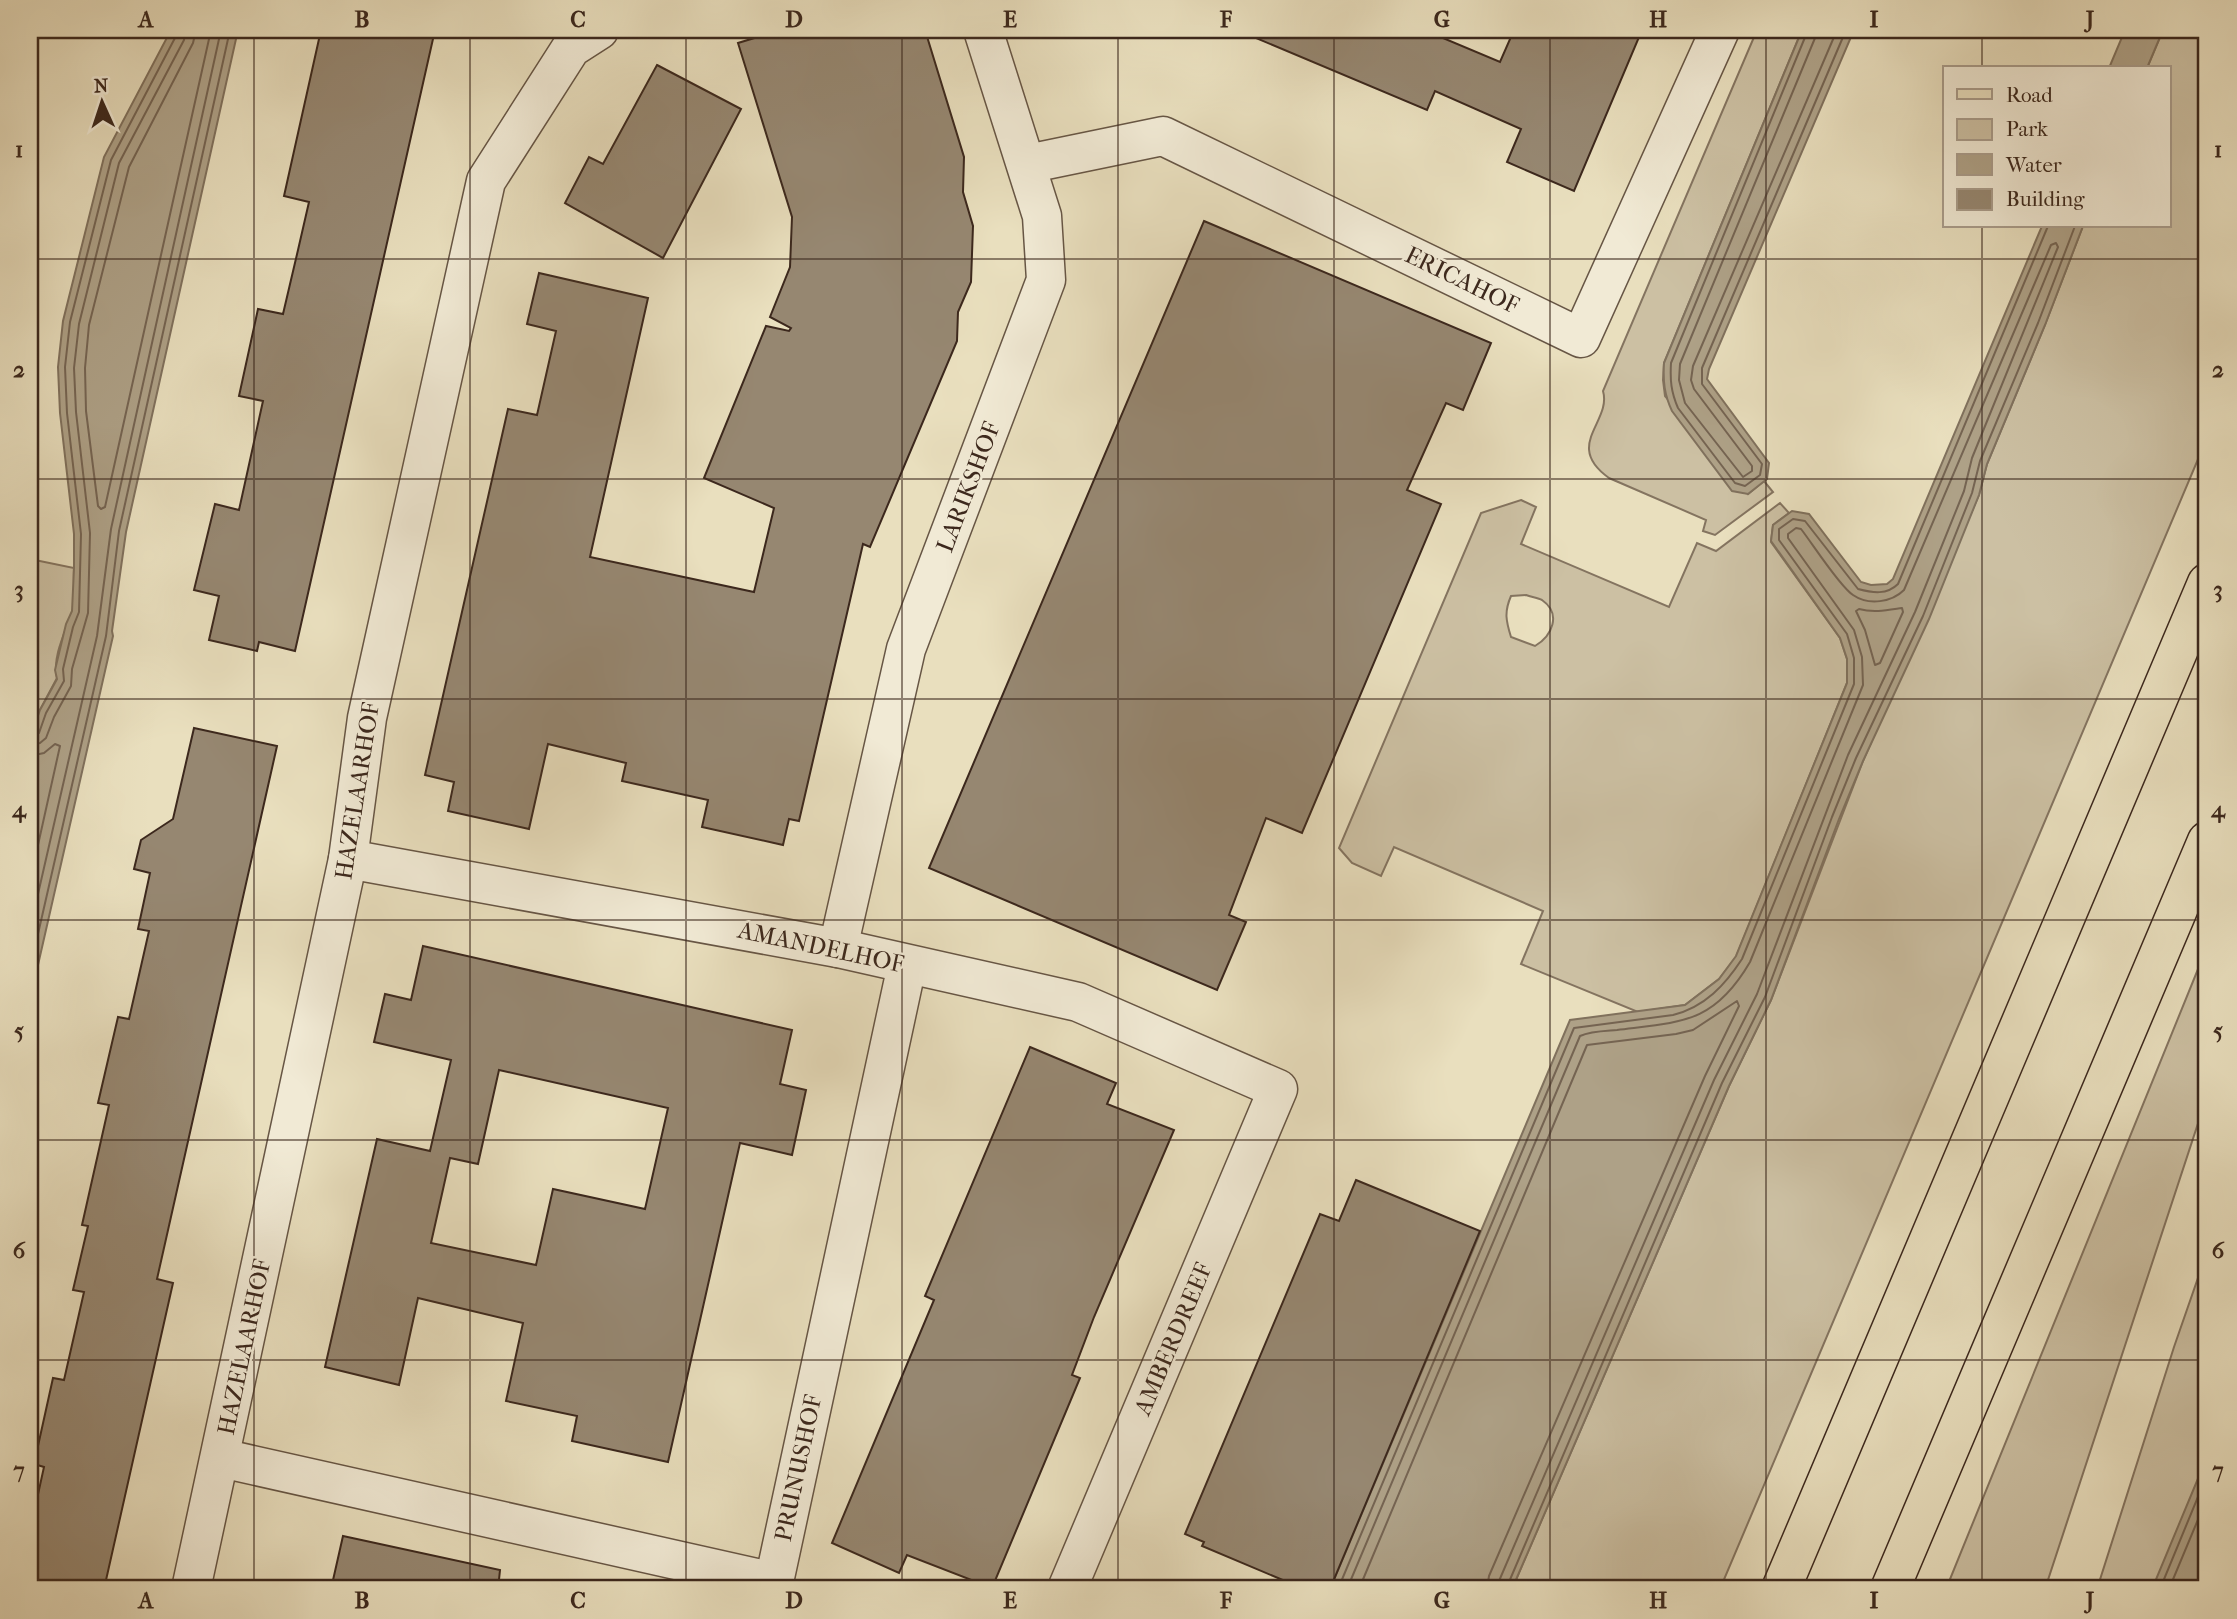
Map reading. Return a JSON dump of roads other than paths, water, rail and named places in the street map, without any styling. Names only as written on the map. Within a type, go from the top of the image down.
[{"type":"main road","points":[[1781,1589],[2207,583]]},
{"type":"main road","points":[[1890,1589],[2207,841]]},
{"type":"street","name":"HAZELAARHOF","points":[[191,1589],[348,859],[367,718],[486,181],[571,48],[599,30]]},
{"type":"street","name":"LARIKSHOF","points":[[838,948],[906,649],[1046,280],[1042,216],[983,30]]},
{"type":"street","name":"ERICAHOF","points":[[1027,164],[1163,136],[1581,338],[1720,30]]},
{"type":"street","name":"AMANDELHOF","points":[[348,859],[838,948],[1078,1002],[1278,1089]]},
{"type":"street","name":"PRUNUSHOF","points":[[221,1458],[774,1582],[907,965]]},
{"type":"street","name":"AMBERDREEF","points":[[1067,1589],[1278,1089]]},
{"type":"water","points":[[171,30],[238,30],[126,532],[113,636],[30,1000],[30,738],[40,710],[57,679],[55,670],[66,624],[72,611],[74,534],[60,413],[58,367],[63,321],[104,157]]},
{"type":"water","points":[[1802,30],[1854,30],[1707,379],[1769,463],[1767,479],[1748,494],[1732,491],[1672,411],[1665,387],[1664,363]]},
{"type":"water","points":[[2125,30],[2163,30],[2148,66],[2110,66]]},
{"type":"water","points":[[2041,228],[2082,228],[1987,464],[1979,495],[1929,619],[1839,819],[1771,1000],[1729,1086],[1512,1589],[1330,1589],[1570,1020],[1685,1005],[1719,979],[1736,956],[1847,683],[1847,659],[1840,638],[1771,541],[1773,525],[1792,511],[1809,514],[1861,582],[1871,585],[1887,584],[1893,579]]},
{"type":"water","points":[[2207,1457],[2207,1589],[2152,1589]]}]
